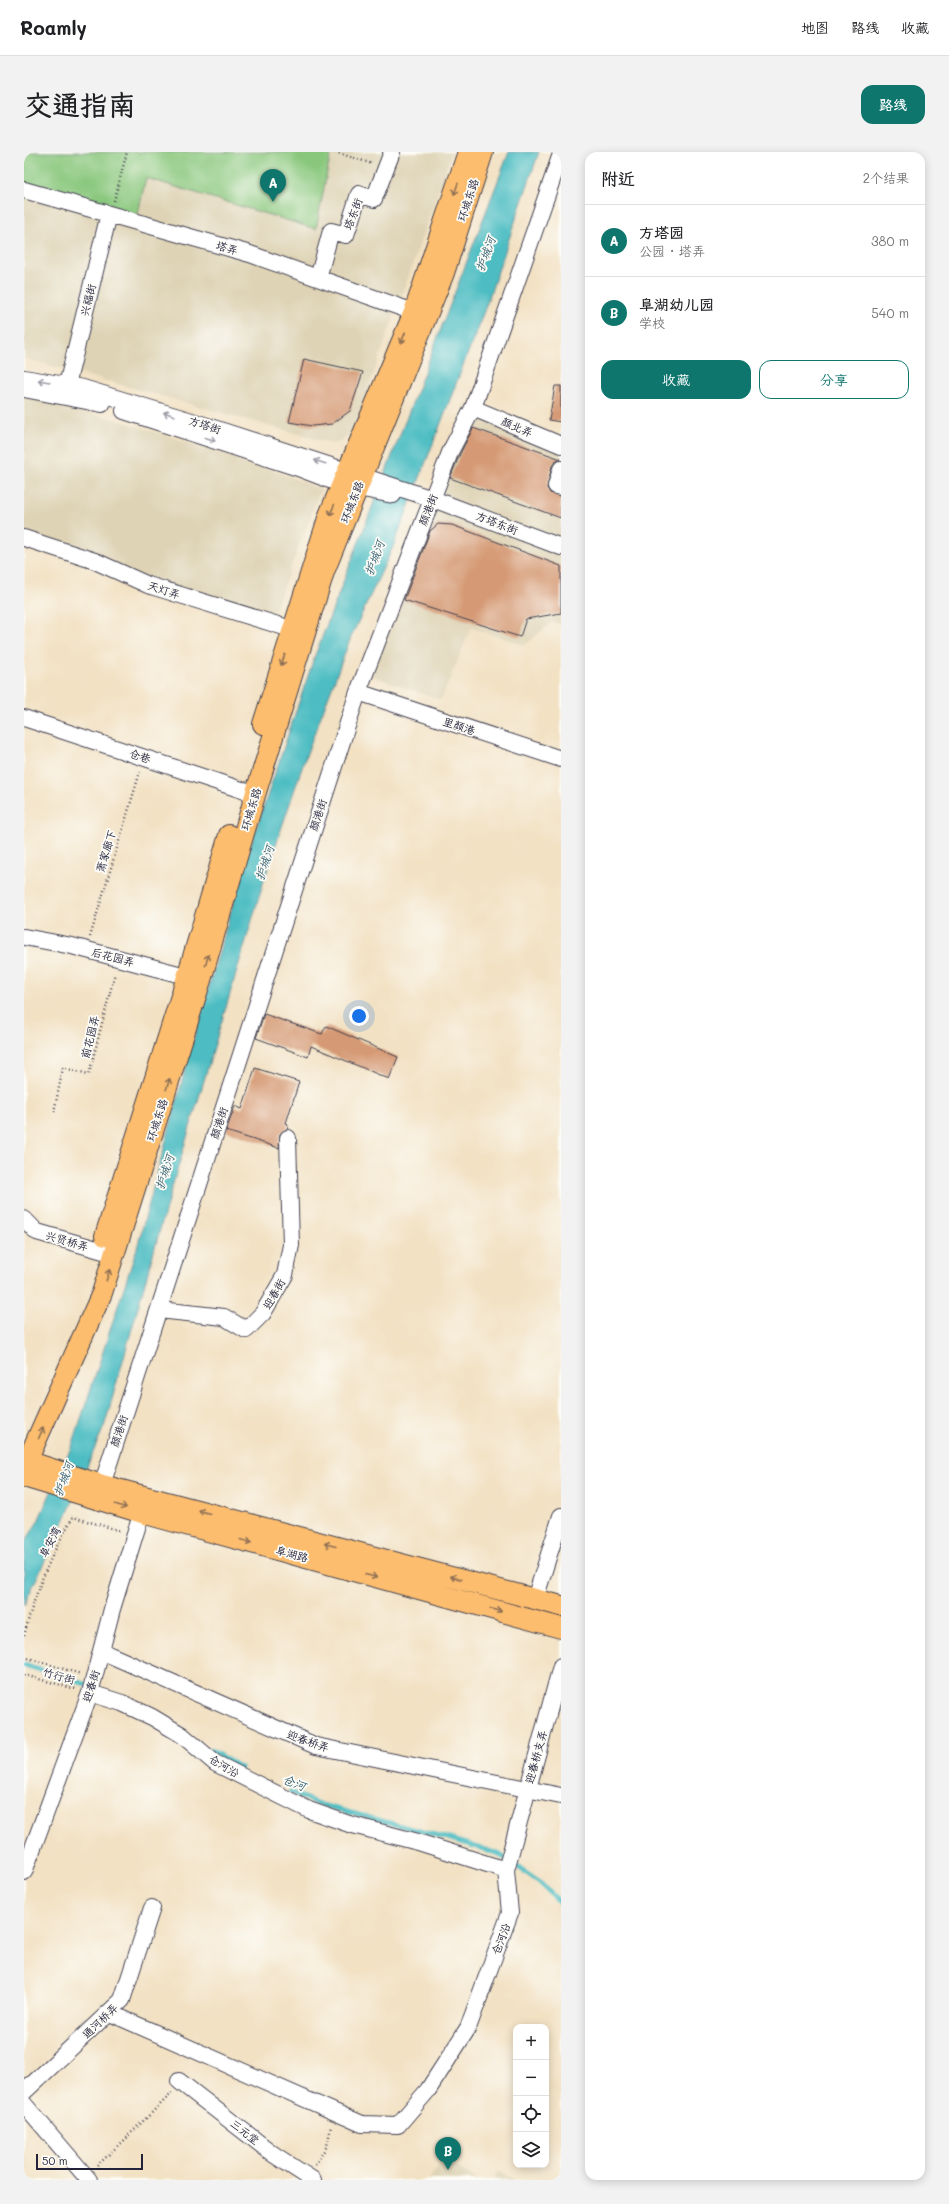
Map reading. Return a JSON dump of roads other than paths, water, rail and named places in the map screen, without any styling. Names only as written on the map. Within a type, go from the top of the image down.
[{"type":"main road","name":"环城东路","points":[[24,1438],[107,1252],[194,978],[249,791],[300,632],[324,572],[352,480],[420,314],[468,152]]},
{"type":"main road","name":"环城东路","points":[[420,314],[444,274],[483,152]]},
{"type":"main road","name":"环城东路","points":[[25,1467],[102,1293],[107,1252]]},
{"type":"main road","name":"阜湖路","points":[[25,1467],[46,1476],[91,1487],[144,1505],[561,1628]]},
{"type":"main road","name":"阜湖路","points":[[144,1505],[561,1606]]},
{"type":"street","name":"塔东街","points":[[318,278],[331,231],[346,235],[359,194],[374,199],[392,152]]},
{"type":"street","name":"颜港街","points":[[91,1487],[159,1310],[358,692],[451,450],[473,408],[561,154]]},
{"type":"street","name":"塔弄","points":[[24,190],[250,254],[420,314]]},
{"type":"street","name":"兴福街","points":[[67,385],[109,214]]},
{"type":"street","name":"方塔街","points":[[24,378],[67,385],[195,422],[352,480]]},
{"type":"street","name":"方塔街","points":[[24,389],[90,401],[301,469],[382,488]]},
{"type":"street","name":"颜北弄","points":[[473,408],[561,445]]},
{"type":"street","points":[[561,469],[556,486],[561,487]]},
{"type":"street","name":"方塔东街","points":[[382,488],[433,499],[561,547]]},
{"type":"street","name":"天灯弄","points":[[24,538],[95,561],[148,585],[300,632]]},
{"type":"street","name":"里颜港","points":[[358,692],[561,759]]},
{"type":"street","name":"仓巷","points":[[24,718],[249,791]]},
{"type":"street","name":"后花园弄","points":[[24,937],[86,950],[194,978]]},
{"type":"street","name":"迎春街","points":[[159,1310],[224,1317],[246,1330],[263,1313],[284,1275],[291,1245],[288,1138]]},
{"type":"street","name":"兴贤桥弄","points":[[24,1219],[37,1232],[107,1252]]},
{"type":"street","name":"迎春街","points":[[24,1872],[94,1680],[101,1651],[144,1505]]},
{"type":"street","points":[[535,1599],[561,1516]]},
{"type":"street","name":"迎春桥弄","points":[[101,1651],[316,1746],[561,1796]]},
{"type":"street","name":"迎春桥支弄","points":[[506,1870],[561,1666]]},
{"type":"street","name":"仓河沿","points":[[94,1680],[122,1704],[152,1717],[182,1735],[215,1763],[309,1810],[349,1824],[418,1842],[506,1870],[510,1913],[468,2028],[428,2090],[398,2125],[362,2124],[110,2014]]},
{"type":"street","name":"通河桥弄","points":[[24,2092],[110,2014],[122,2000],[152,1908]]},
{"type":"street","name":"三元堂","points":[[179,2081],[273,2154],[310,2179]]},
{"type":"street","points":[[24,2104],[88,2178]]},
{"type":"water","name":"护城河","points":[[509,152],[539,152],[486,306],[429,454],[393,547],[351,637],[307,753],[265,877],[170,1194],[105,1424],[69,1510],[24,1605],[24,1544],[38,1521],[73,1443],[137,1248],[191,1048],[248,853],[314,658]]},
{"type":"waterway","name":"仓河","points":[[24,1665],[89,1685]]},
{"type":"waterway","name":"仓河","points":[[211,1750],[241,1768]]},
{"type":"waterway","name":"仓河","points":[[290,1792],[322,1805],[447,1838],[499,1854],[539,1882],[561,1903]]},
{"type":"place","name":"方塔园","points":[[273,202]]},
{"type":"place","name":"阜湖幼儿园","points":[[448,2170]]}]
